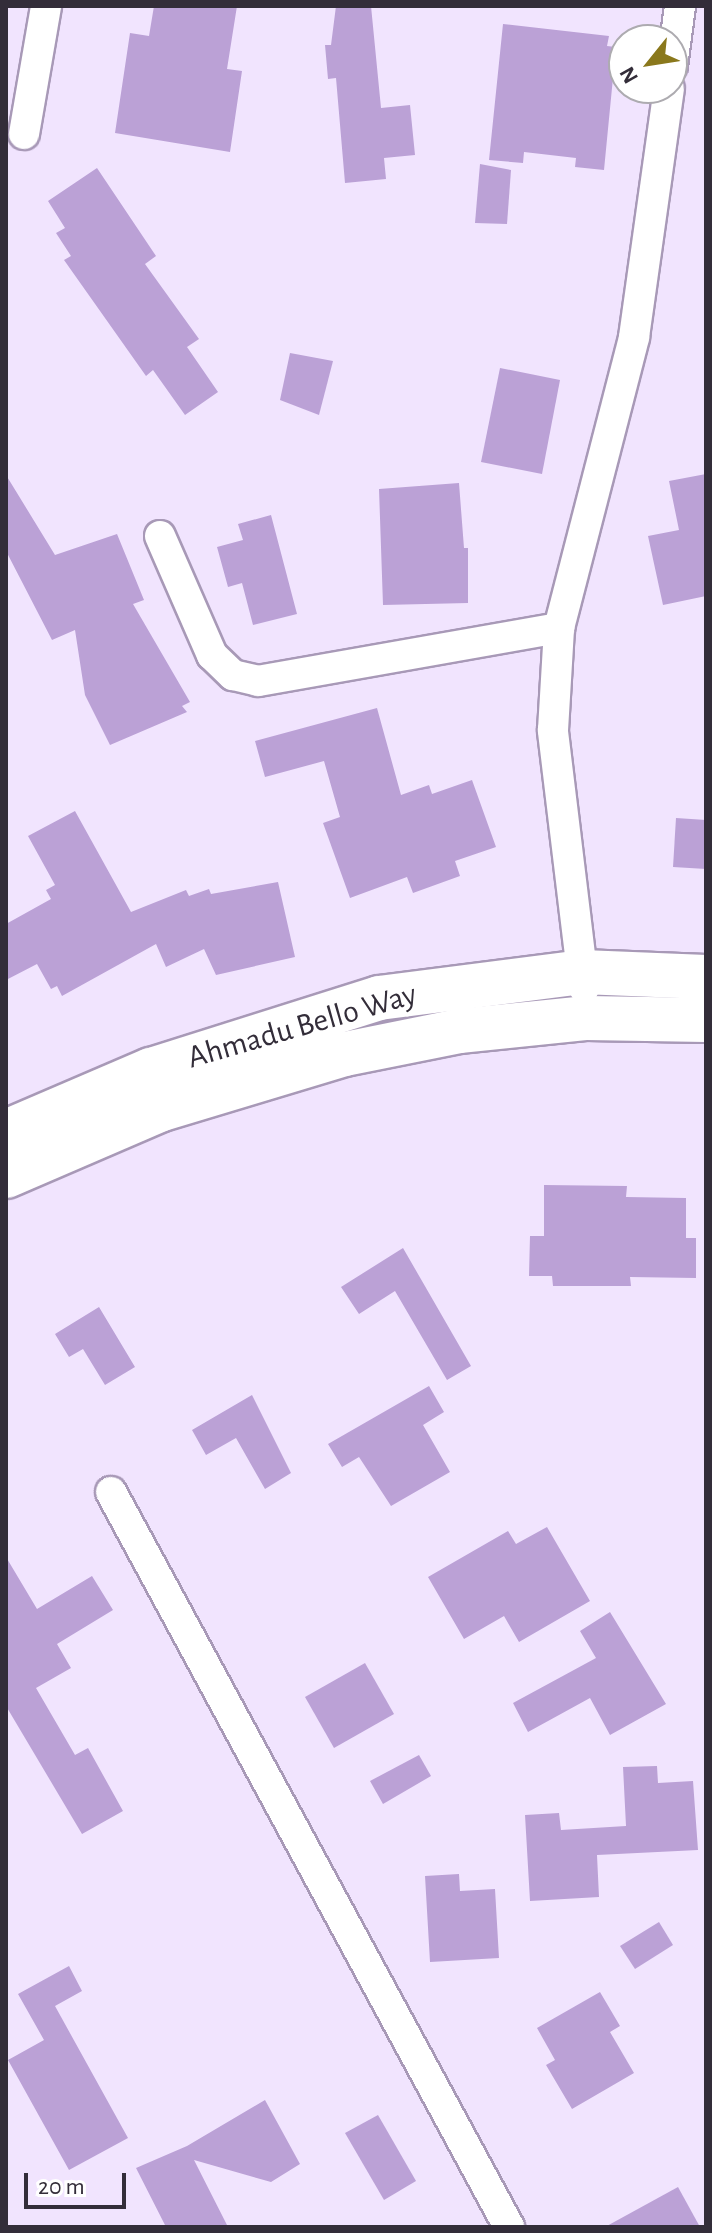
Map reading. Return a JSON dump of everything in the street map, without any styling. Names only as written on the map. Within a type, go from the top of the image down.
[{"type":"main road","name":"Ahmadu Bello Way","points":[[6,1132],[151,1070],[379,998],[582,972],[706,977]]},
{"type":"main road","name":"Ahmadu Bello Way","points":[[6,1176],[159,1110],[330,1058],[459,1031],[587,1018],[706,1020]]},
{"type":"street","points":[[24,134],[46,6]]},
{"type":"street","points":[[587,1018],[553,730],[559,628],[634,337],[667,104]]},
{"type":"street","points":[[160,536],[212,655],[233,675],[258,681],[559,628]]},
{"type":"street","points":[[111,1492],[500,2224]]},
{"type":"building","points":[[154,6],[237,6],[227,69],[242,71],[230,152],[115,133],[130,33],[149,36]]},
{"type":"building","points":[[336,6],[371,6],[381,108],[410,105],[415,155],[384,158],[386,179],[345,183],[336,78],[328,79],[325,45],[331,45]]},
{"type":"building","points":[[503,24],[608,36],[608,104],[610,104],[604,170],[575,167],[576,158],[524,152],[523,163],[489,160]]},
{"type":"building","points":[[480,164],[511,170],[507,224],[475,223]]},
{"type":"building","points":[[97,168],[156,256],[145,264],[199,339],[187,347],[218,392],[185,415],[153,370],[146,376],[64,260],[71,256],[56,233],[65,228],[48,201]]},
{"type":"building","points":[[290,353],[333,361],[319,415],[280,400]]},
{"type":"building","points":[[500,368],[560,380],[542,474],[481,462]]},
{"type":"building","points":[[706,474],[706,596],[663,605],[648,536],[679,530],[669,481]]},
{"type":"building","points":[[6,475],[55,555],[117,534],[144,600],[133,604],[190,702],[182,706],[187,712],[110,745],[85,695],[75,630],[52,640],[6,551]]},
{"type":"building","points":[[459,483],[464,548],[468,548],[468,603],[383,605],[379,489]]},
{"type":"building","points":[[271,515],[297,614],[253,625],[242,583],[228,587],[217,547],[243,540],[238,524]]},
{"type":"building","points":[[377,708],[401,795],[429,785],[432,794],[472,780],[496,847],[455,861],[460,876],[413,893],[407,877],[350,898],[323,823],[340,817],[324,761],[265,777],[255,741]]},
{"type":"building","points":[[75,811],[131,912],[186,890],[189,896],[209,889],[211,894],[278,882],[295,957],[216,975],[204,949],[166,967],[156,944],[62,996],[57,986],[51,989],[37,964],[6,980],[6,924],[51,899],[46,890],[55,885],[28,836]]},
{"type":"building","points":[[676,818],[706,820],[706,869],[673,867]]},
{"type":"building","points":[[544,1185],[627,1186],[626,1197],[686,1198],[686,1238],[696,1238],[696,1278],[630,1277],[631,1286],[553,1286],[552,1276],[529,1276],[530,1236],[544,1236]]},
{"type":"building","points":[[403,1248],[471,1366],[447,1380],[395,1291],[359,1314],[341,1287]]},
{"type":"building","points":[[99,1307],[135,1367],[105,1385],[83,1349],[69,1357],[55,1334]]},
{"type":"building","points":[[429,1386],[444,1412],[423,1425],[450,1472],[391,1506],[359,1457],[342,1467],[328,1444]]},
{"type":"building","points":[[252,1395],[291,1473],[265,1489],[236,1438],[206,1455],[192,1430]]},
{"type":"building","points":[[547,1527],[590,1601],[519,1642],[504,1616],[464,1639],[428,1577],[508,1531],[516,1544]]},
{"type":"building","points":[[6,1557],[37,1609],[92,1576],[113,1610],[57,1644],[71,1668],[36,1688],[75,1755],[88,1748],[123,1811],[82,1834],[6,1706]]},
{"type":"building","points":[[610,1612],[666,1704],[610,1735],[590,1698],[528,1732],[513,1703],[596,1658],[580,1631]]},
{"type":"building","points":[[365,1663],[394,1714],[334,1748],[305,1697]]},
{"type":"building","points":[[419,1755],[431,1776],[383,1804],[370,1781]]},
{"type":"building","points":[[657,1766],[658,1783],[693,1781],[698,1850],[597,1855],[599,1897],[530,1901],[525,1815],[559,1813],[561,1830],[626,1826],[623,1767]]},
{"type":"building","points":[[459,1874],[460,1891],[495,1889],[499,1958],[430,1962],[425,1876]]},
{"type":"building","points":[[659,1922],[673,1945],[635,1969],[620,1946]]},
{"type":"building","points":[[69,1966],[82,1991],[55,2006],[128,2138],[69,2170],[8,2060],[44,2040],[18,1994]]},
{"type":"building","points":[[600,1992],[620,2026],[610,2032],[634,2073],[572,2109],[546,2065],[555,2060],[537,2028]]},
{"type":"building","points":[[265,2100],[300,2164],[271,2182],[194,2160],[228,2227],[166,2227],[136,2168],[187,2146]]},
{"type":"building","points":[[378,2115],[416,2181],[384,2200],[345,2133]]},
{"type":"building","points":[[678,2187],[700,2227],[605,2227]]}]
